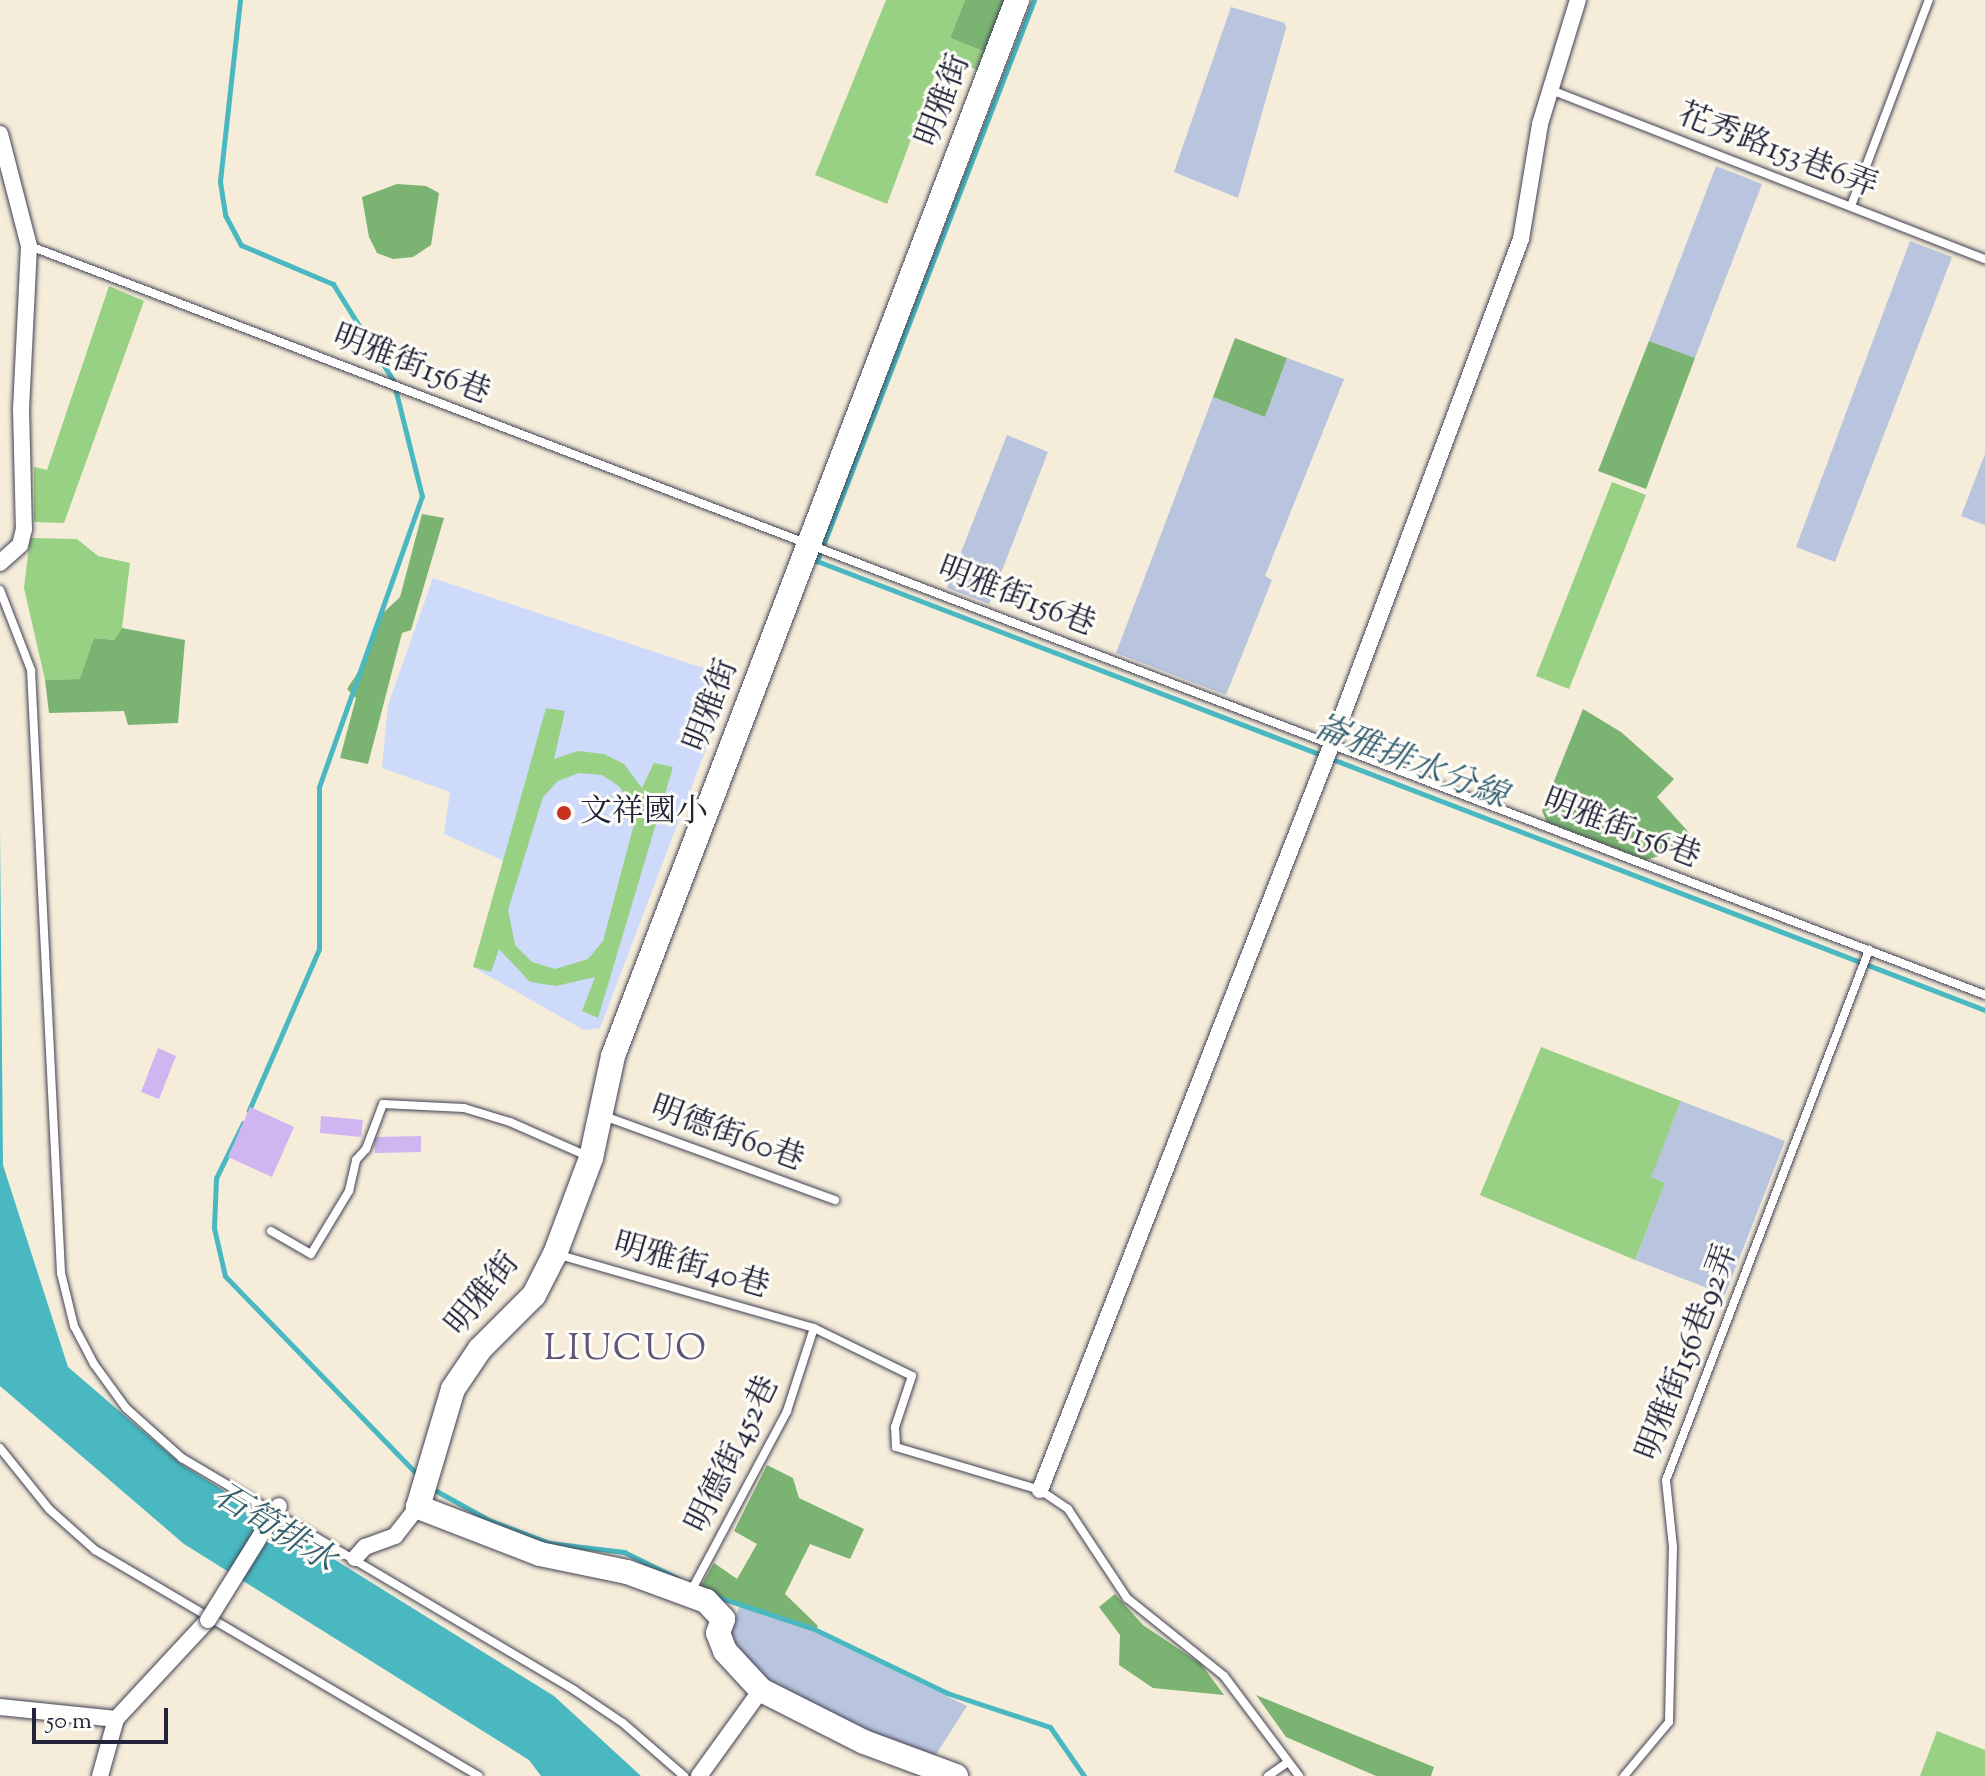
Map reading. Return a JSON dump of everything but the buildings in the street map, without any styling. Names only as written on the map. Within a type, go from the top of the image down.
[{"type":"street","name":"明雅街","points":[[418,1507],[453,1389],[480,1349],[534,1295],[555,1254],[591,1158],[603,1116],[613,1056],[1017,0]]},
{"type":"street","points":[[1040,1490],[1331,746],[1521,239],[1540,124],[1578,0]]},
{"type":"street","points":[[0,134],[29,246],[21,409],[24,529],[20,545],[0,563]]},
{"type":"street","points":[[100,1776],[116,1719],[208,1620],[279,1506]]},
{"type":"street","points":[[355,1558],[365,1547],[395,1536],[418,1507],[540,1554],[627,1572],[687,1597],[706,1601],[723,1619],[718,1633],[725,1651],[761,1690],[864,1742],[956,1776]]},
{"type":"street","points":[[699,1776],[761,1690]]},
{"type":"street","points":[[0,1707],[116,1719]]},
{"type":"lane","points":[[1851,206],[1929,0]]},
{"type":"lane","name":"花秀路153巷6弄","points":[[1551,90],[1985,259]]},
{"type":"lane","name":"明雅街156巷","points":[[29,246],[1985,995]]},
{"type":"lane","points":[[0,590],[31,670],[61,1273],[74,1326],[109,1387],[163,1444],[599,1706],[684,1776]]},
{"type":"lane","name":"明雅街156巷92弄","points":[[1624,1776],[1669,1722],[1673,1547],[1666,1480],[1869,950]]},
{"type":"lane","points":[[271,1231],[311,1254],[349,1191],[356,1160],[366,1149],[383,1104],[464,1108],[510,1122],[591,1158]]},
{"type":"lane","name":"明德街60巷","points":[[603,1116],[835,1200]]},
{"type":"lane","name":"明雅街40巷","points":[[555,1254],[814,1328],[912,1376],[895,1427],[896,1447],[1040,1490]]},
{"type":"lane","name":"明德街452巷","points":[[687,1597],[787,1411],[814,1328]]},
{"type":"lane","points":[[0,1448],[29,1487],[71,1530],[208,1620],[478,1776]]},
{"type":"lane","points":[[1040,1490],[1068,1509],[1127,1598],[1224,1676],[1299,1776]]},
{"type":"lane","points":[[1268,1776],[1288,1762]]},
{"type":"shaded area","points":[[1231,7],[1285,23],[1286,28],[1238,198],[1174,172]]},
{"type":"shaded area","points":[[1716,166],[1762,184],[1695,358],[1649,341]]},
{"type":"shaded area","points":[[1910,241],[1952,257],[1835,562],[1796,547]]},
{"type":"shaded area","points":[[1287,358],[1344,379],[1265,576],[1272,580],[1226,695],[1116,653],[1213,397],[1265,417]]},
{"type":"shaded area","points":[[1007,435],[1048,452],[989,604],[947,588]]},
{"type":"shaded area","points":[[1985,454],[1985,525],[1961,516]]},
{"type":"shaded area","name":"文祥國小","points":[[433,578],[733,678],[600,1028],[584,1030],[473,967],[504,861],[444,834],[450,792],[382,768],[388,705]]},
{"type":"shaded area","points":[[1681,1101],[1785,1141],[1725,1295],[1635,1260],[1665,1183],[1650,1177]]},
{"type":"shaded area","points":[[739,1607],[815,1632],[967,1706],[928,1767],[835,1730],[726,1650]]},
{"type":"green space","points":[[886,0],[965,0],[950,38],[993,55],[988,74],[942,56],[887,204],[815,175]]},
{"type":"green space","points":[[965,0],[1015,0],[993,55],[950,38]]},
{"type":"green space","points":[[397,184],[426,186],[439,193],[431,245],[413,257],[393,259],[377,253],[369,237],[362,197]]},
{"type":"green space","points":[[109,286],[144,301],[64,523],[34,522],[34,467],[47,470]]},
{"type":"green space","points":[[1235,338],[1287,358],[1265,417],[1213,397]]},
{"type":"green space","points":[[1649,341],[1695,358],[1646,489],[1598,471]]},
{"type":"green space","points":[[1612,482],[1646,495],[1569,689],[1536,676]]},
{"type":"green space","points":[[422,514],[444,518],[411,630],[402,633],[368,764],[340,758],[356,698],[347,689],[364,663],[380,616],[400,597]]},
{"type":"green space","points":[[30,538],[77,539],[98,556],[130,563],[122,628],[114,640],[94,638],[81,679],[45,680],[24,588]]},
{"type":"green space","points":[[122,628],[185,640],[178,723],[128,725],[124,711],[49,713],[45,680],[80,679],[94,638],[114,640]]},
{"type":"green space","points":[[546,708],[565,711],[554,759],[578,751],[604,754],[624,764],[642,788],[654,763],[673,767],[598,1018],[582,1011],[595,977],[556,986],[530,982],[499,949],[491,972],[473,967]],"holes":[[[579,773],[602,775],[619,786],[630,803],[634,824],[603,941],[588,959],[555,969],[532,962],[515,945],[508,910],[543,797],[558,781]]]},
{"type":"green space","points":[[1583,709],[1621,732],[1674,779],[1657,797],[1692,836],[1678,850],[1646,860],[1547,822],[1542,811]]},
{"type":"green space","points":[[1541,1047],[1681,1101],[1651,1177],[1665,1183],[1635,1260],[1480,1195]]},
{"type":"green space","points":[[767,1465],[793,1478],[799,1498],[864,1529],[850,1559],[810,1544],[785,1594],[818,1626],[815,1632],[739,1607],[701,1586],[714,1563],[737,1579],[757,1544],[734,1531]]},
{"type":"green space","points":[[1115,1594],[1143,1625],[1201,1664],[1224,1695],[1153,1688],[1119,1665],[1120,1635],[1099,1607]]},
{"type":"green space","points":[[1256,1695],[1434,1767],[1431,1776],[1376,1776],[1286,1737]]},
{"type":"green space","points":[[1937,1731],[1985,1750],[1985,1776],[1920,1776]]},
{"type":"water","name":"石筍排水","points":[[0,829],[3,1165],[68,1367],[181,1464],[554,1696],[641,1776],[541,1776],[529,1760],[184,1544],[0,1386]]},
{"type":"waterway","points":[[240,0],[220,182],[225,215],[241,245],[333,284],[393,380],[422,496],[319,787],[319,949],[249,1110]]},
{"type":"waterway","name":"崙雅排水分線","points":[[1034,0],[817,561],[1985,1010]]},
{"type":"waterway","points":[[243,1123],[216,1178],[214,1228],[225,1276],[418,1475]]},
{"type":"waterway","points":[[431,1488],[489,1520],[549,1543],[624,1552],[677,1578]]},
{"type":"waterway","points":[[715,1596],[812,1628],[947,1693],[1050,1727],[1084,1776]]},
{"type":"place","name":"文祥國小","points":[[564,813]]},
{"type":"district","name":"LIUCUO","points":[[626,1351]]}]
